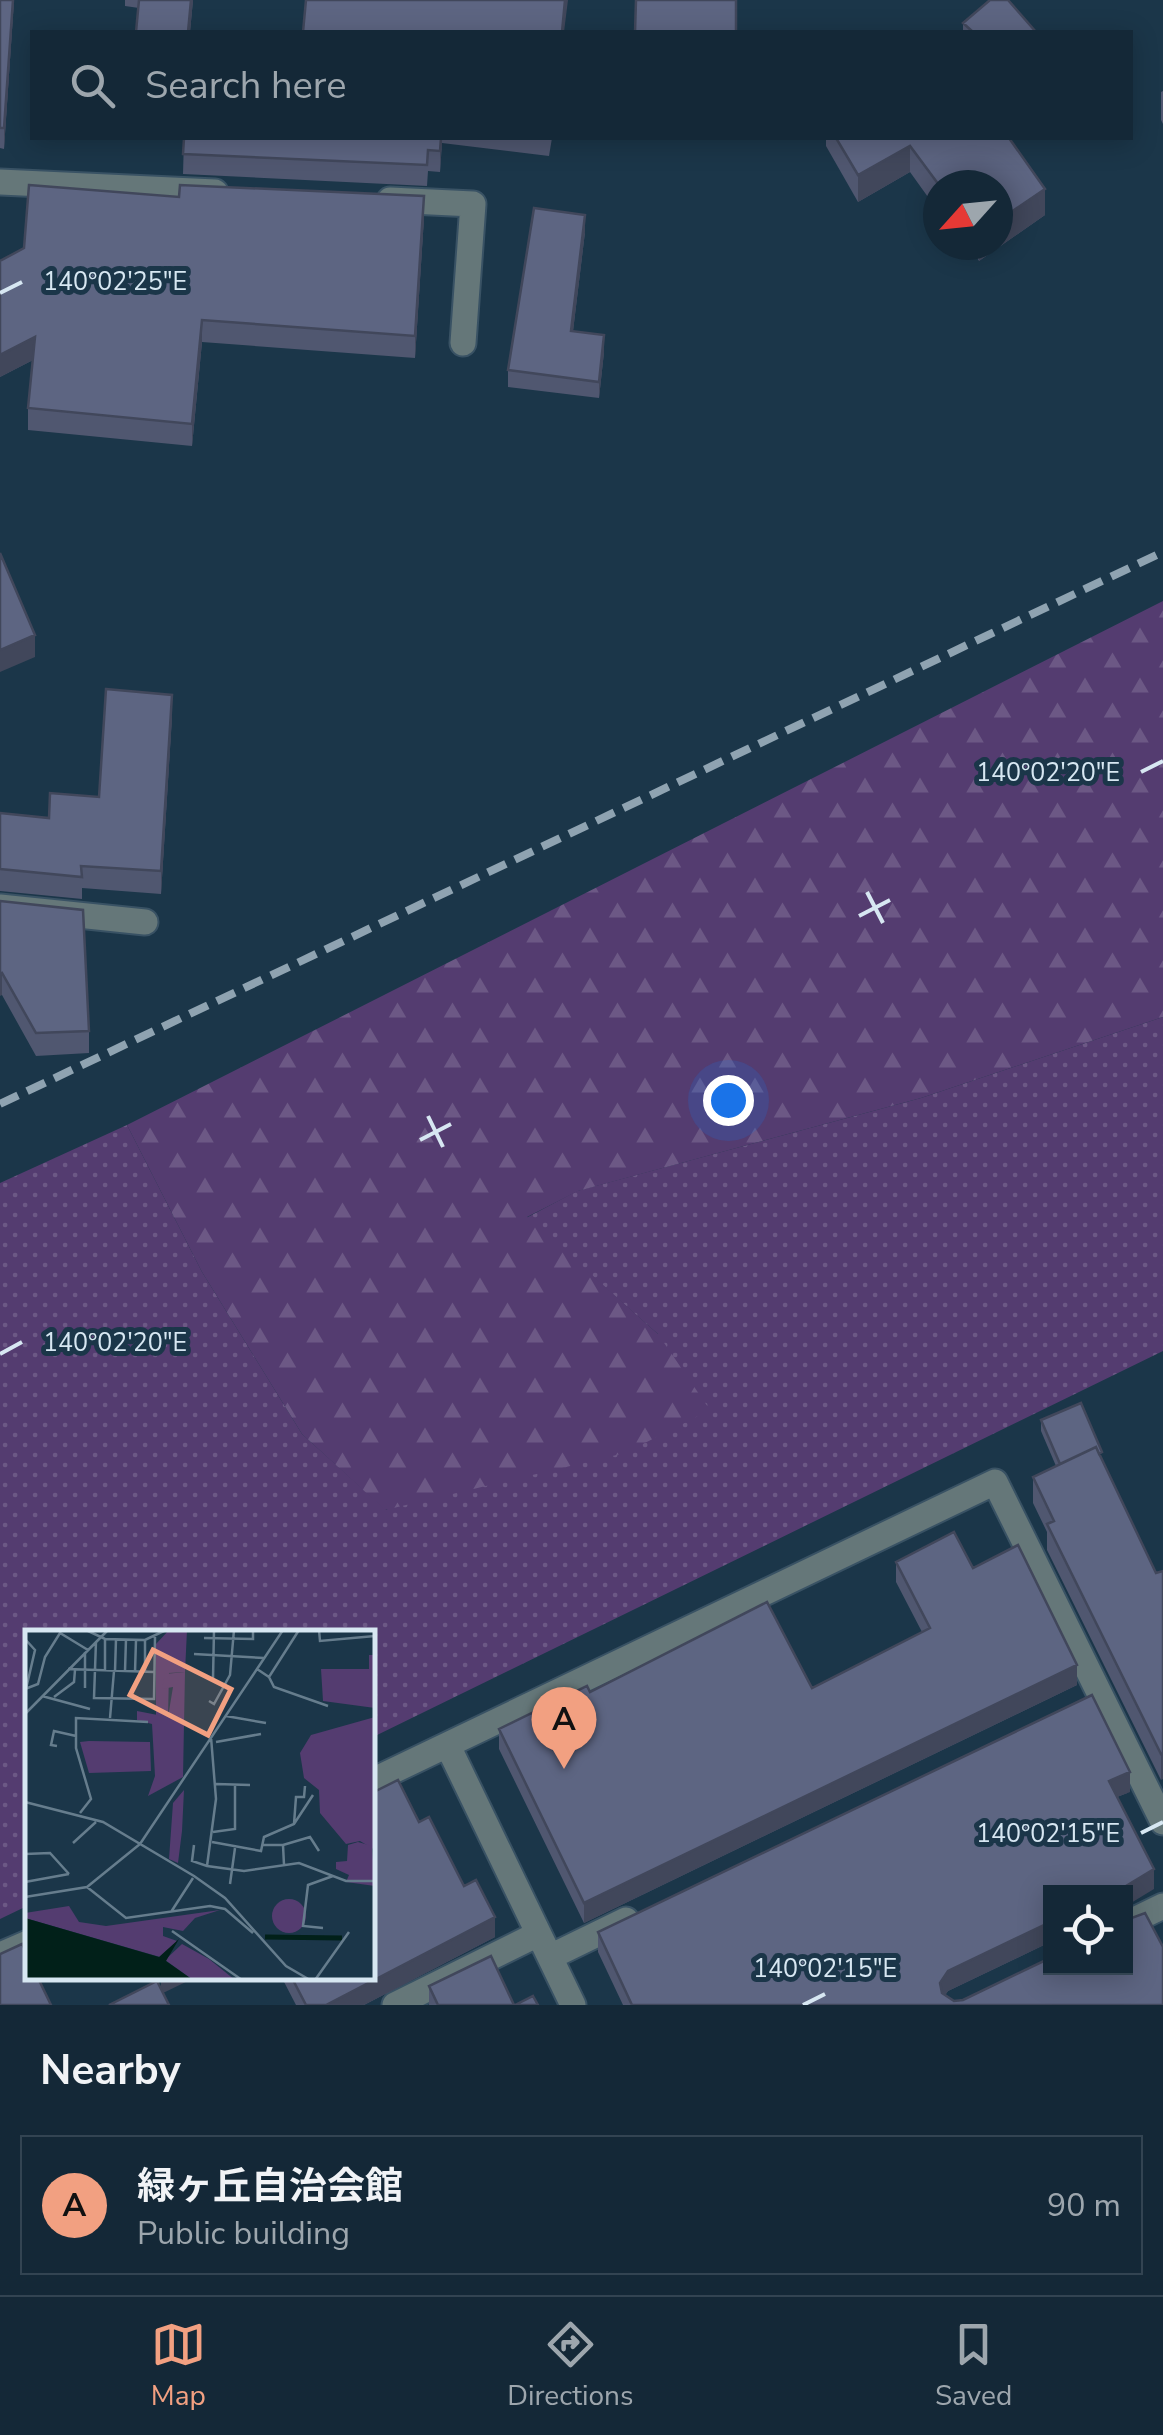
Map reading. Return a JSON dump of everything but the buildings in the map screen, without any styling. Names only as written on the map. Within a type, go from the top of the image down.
[{"type":"street","points":[[0,182],[237,193]]},
{"type":"street","points":[[355,198],[473,204],[463,342]]},
{"type":"street","points":[[0,907],[146,922]]},
{"type":"street","points":[[375,1780],[994,1482],[1090,1697],[1163,1822]]},
{"type":"street","points":[[448,1746],[573,2005]]},
{"type":"street","points":[[394,2005],[544,1945],[656,1906]]},
{"type":"street","points":[[1133,1921],[1163,1906]]},
{"type":"street","points":[[0,1956],[25,1944]]},
{"type":"green space","points":[[1163,601],[1163,1017],[921,1098],[578,1191],[527,1217],[658,1334],[710,1410],[625,1453],[385,1510],[302,1434],[202,1272],[127,1125]]},
{"type":"green space","points":[[1163,1017],[1163,1351],[375,1736],[375,1630],[25,1630],[25,1907],[0,1919],[0,1183],[127,1125],[202,1272],[302,1434],[386,1510],[658,1334],[526,1218],[577,1191],[921,1098]]},
{"type":"railway","points":[[0,1104],[1163,552]]},
{"type":"place","name":"緑ヶ丘自治会館","points":[[564,1769]]}]
